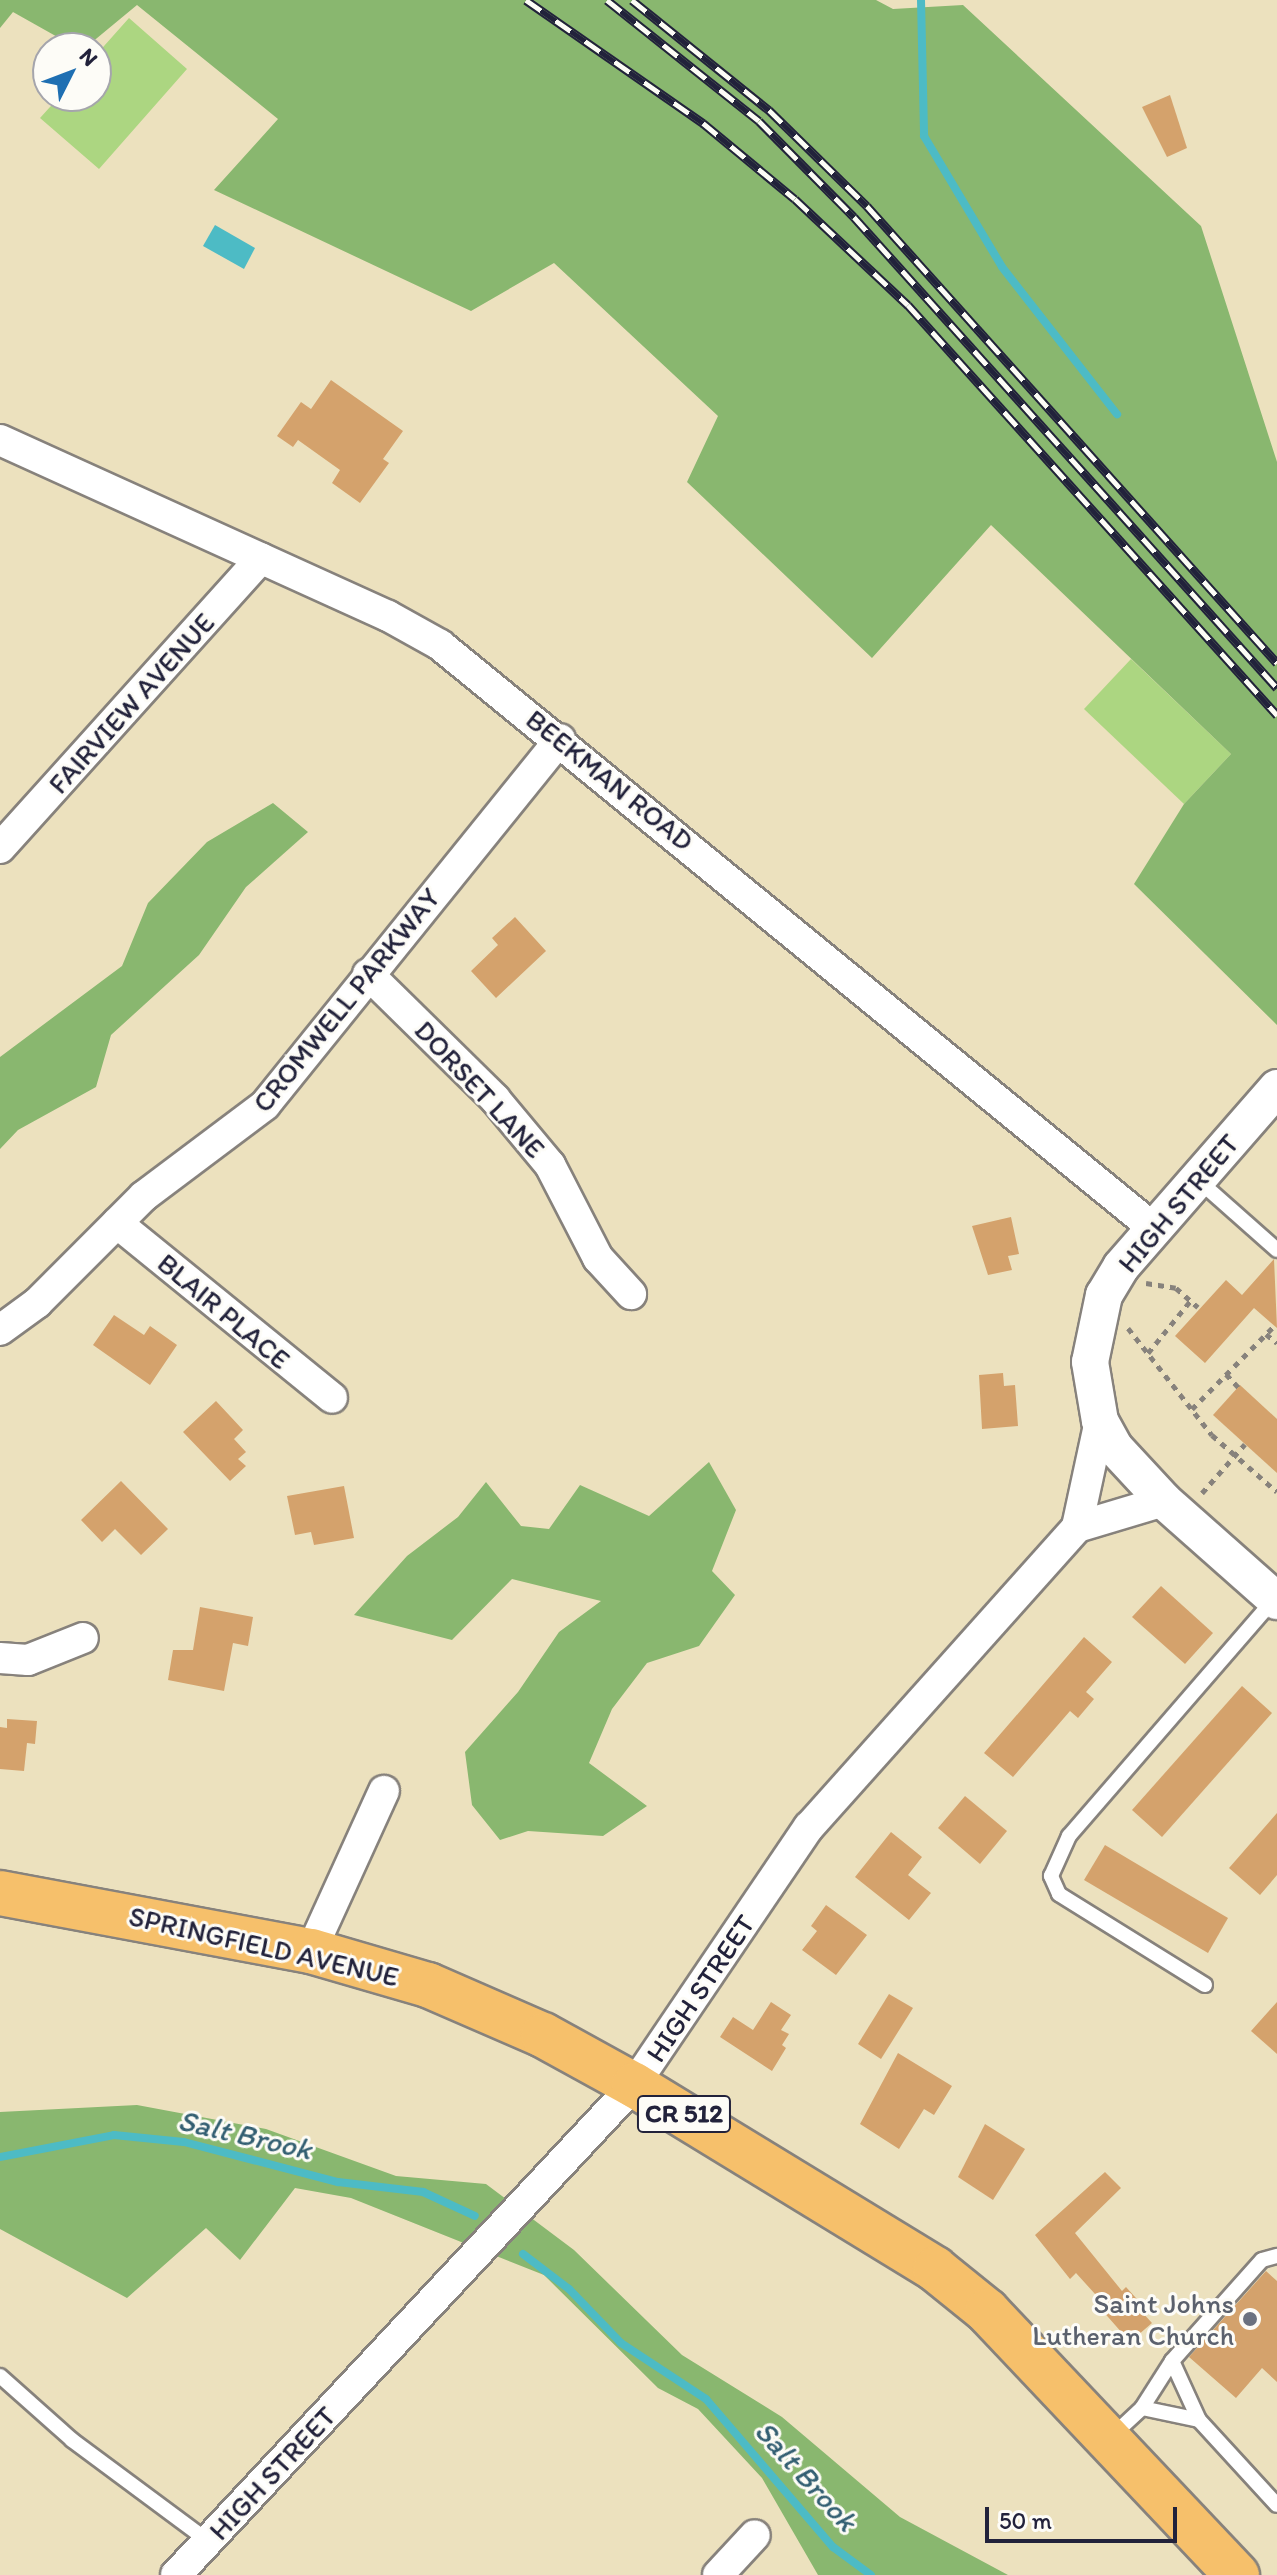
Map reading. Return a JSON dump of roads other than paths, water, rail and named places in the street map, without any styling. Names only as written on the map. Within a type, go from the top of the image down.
[{"type":"main road","name":"SPRINGFIELD AVENUE","points":[[0,1893],[311,1951],[428,1985],[543,2035],[634,2085],[935,2269],[1008,2331],[1237,2575]]},
{"type":"street","name":"BEEKMAN ROAD","points":[[0,440],[261,558],[440,645],[560,739],[1152,1227]]},
{"type":"street","name":"FAIRVIEW AVENUE","points":[[0,848],[261,558]]},
{"type":"street","name":"CROMWELL PARKWAY","points":[[0,1330],[37,1303],[117,1223],[265,1105],[560,739]]},
{"type":"street","name":"DORSET LANE","points":[[368,974],[495,1099],[550,1165],[598,1258],[631,1294]]},
{"type":"street","name":"HIGH STREET","points":[[176,2575],[634,2085],[809,1827],[1077,1527],[1100,1421],[1090,1362],[1093,1331],[1104,1295],[1152,1227],[1277,1088]]},
{"type":"street","name":"BLAIR PLACE","points":[[117,1223],[332,1398]]},
{"type":"street","name":"HIGH STREET","points":[[1100,1421],[1130,1468],[1276,1600]]},
{"type":"street","points":[[1077,1527],[1164,1501]]},
{"type":"street","points":[[0,1658],[28,1660],[83,1638]]},
{"type":"street","points":[[311,1951],[384,1791]]},
{"type":"street","points":[[718,2575],[755,2535]]},
{"type":"lane","points":[[1196,1178],[1277,1250]]},
{"type":"lane","points":[[1205,1985],[1059,1894],[1051,1876],[1069,1836],[1276,1600]]},
{"type":"lane","points":[[1109,2439],[1142,2408],[1172,2361],[1262,2260],[1277,2256]]},
{"type":"lane","points":[[1172,2361],[1199,2420],[1277,2505]]},
{"type":"lane","points":[[0,2376],[72,2440],[208,2541]]},
{"type":"lane","points":[[1142,2408],[1199,2420]]},
{"type":"water","points":[[215,225],[255,248],[244,269],[203,246]]},
{"type":"waterway","points":[[921,0],[924,136],[1002,267],[1117,414]]},
{"type":"waterway","name":"Salt Brook","points":[[0,2157],[114,2135],[184,2142],[338,2182],[423,2192],[475,2216]]},
{"type":"waterway","name":"Salt Brook","points":[[523,2254],[569,2289],[621,2343],[706,2399],[833,2547],[871,2575]]},
{"type":"railway","points":[[526,0],[703,123],[795,199],[908,305],[1277,715]]},
{"type":"railway","points":[[607,0],[759,121],[854,217],[1277,688]]},
{"type":"railway","points":[[632,0],[769,110],[867,206],[1277,663]]},
{"type":"place","name":"Saint Johns Lutheran Church","points":[[1250,2319]]}]
